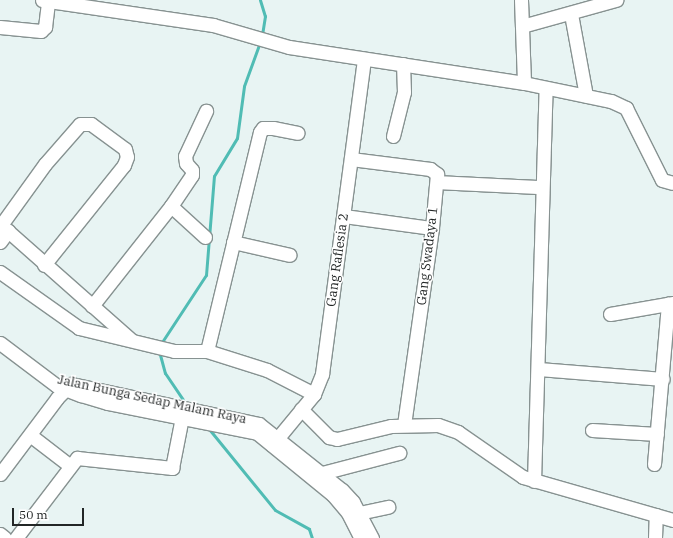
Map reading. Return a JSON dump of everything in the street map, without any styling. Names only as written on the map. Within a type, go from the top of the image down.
[{"type":"street","points":[[0,27],[41,31],[45,27],[45,0],[213,25],[253,36],[275,44],[524,83],[612,101],[626,108],[662,180],[673,182]]},
{"type":"street","points":[[521,0],[524,83]]},
{"type":"street","points":[[522,26],[571,14],[616,0]]},
{"type":"street","points":[[571,14],[586,96]]},
{"type":"street","name":"Gang Raflesia 2","points":[[275,441],[314,394],[322,374],[364,59]]},
{"type":"street","points":[[393,136],[404,92],[403,64]]},
{"type":"street","points":[[534,481],[539,369],[541,187],[546,88]]},
{"type":"street","points":[[92,306],[171,206],[192,175],[185,156],[206,111]]},
{"type":"street","points":[[0,242],[3,226],[45,164],[80,124],[91,124],[124,149],[127,157],[124,165],[44,265]]},
{"type":"street","points":[[207,351],[260,132],[263,128],[273,128],[298,133]]},
{"type":"street","points":[[351,159],[434,170],[437,182],[541,187]]},
{"type":"street","name":"Gang Swadaya 1","points":[[404,425],[432,228],[437,182]]},
{"type":"street","points":[[171,206],[205,237]]},
{"type":"street","points":[[344,216],[432,228]]},
{"type":"street","points":[[3,226],[44,265],[134,342]]},
{"type":"street","points":[[233,242],[290,255]]},
{"type":"street","points":[[0,272],[74,326],[174,351],[207,351],[267,370],[314,394]]},
{"type":"street","points":[[610,314],[670,303],[654,464]]},
{"type":"street","name":"Jalan Bunga Sedap Malam Raya","points":[[0,343],[60,386],[107,403],[185,414],[212,423],[257,433],[275,441],[322,473],[342,490],[359,513],[372,538]]},
{"type":"street","points":[[539,369],[663,379]]},
{"type":"street","points":[[1,470],[30,435],[60,386]]},
{"type":"street","points":[[301,409],[333,438],[404,425],[438,425],[458,432],[514,472],[534,481],[673,520]]},
{"type":"street","name":"Jalan Bunga Sedap Malam Raya","points":[[185,414],[202,411],[252,422],[275,441],[333,495],[348,513],[361,538]]},
{"type":"street","points":[[16,538],[69,465],[76,458],[83,457],[170,469],[174,464],[185,414]]},
{"type":"street","points":[[592,430],[657,434]]},
{"type":"street","points":[[30,435],[69,465]]},
{"type":"street","points":[[322,473],[399,453]]},
{"type":"street","points":[[359,513],[388,506]]},
{"type":"street","points":[[655,538],[656,515]]},
{"type":"street","points":[[0,534],[5,538]]},
{"type":"waterway","points":[[260,0],[265,16],[262,35]]},
{"type":"waterway","points":[[160,345],[206,275],[214,176],[237,138],[244,86],[260,42]]},
{"type":"waterway","points":[[159,351],[165,373],[184,401]]},
{"type":"waterway","points":[[209,429],[275,510],[309,529],[312,538]]}]
